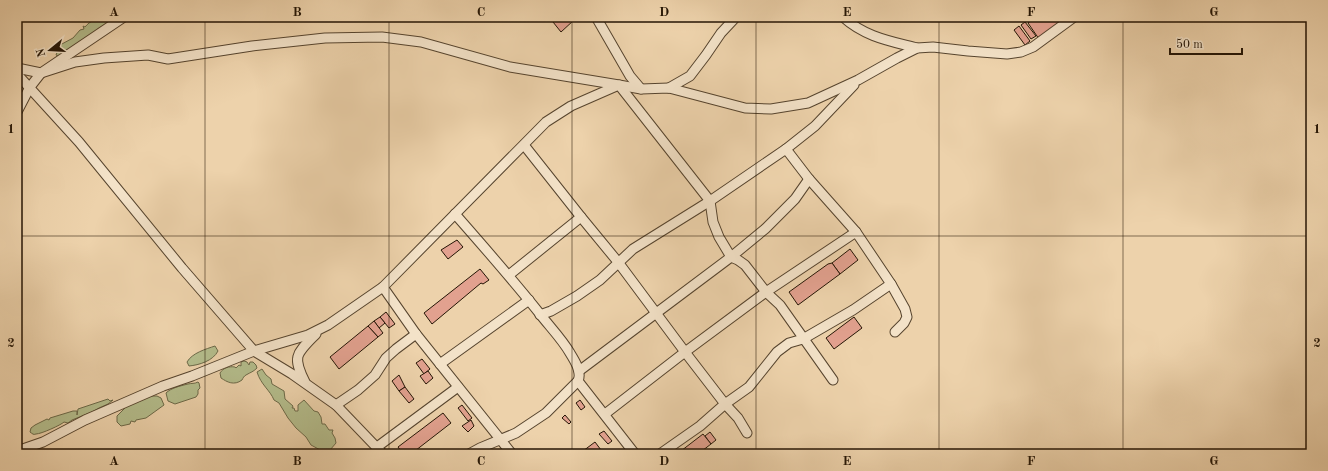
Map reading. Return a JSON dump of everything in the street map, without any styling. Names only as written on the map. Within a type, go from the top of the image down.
[{"type":"street","points":[[17,112],[30,87],[41,73],[124,17]]},
{"type":"street","points":[[596,17],[630,76],[640,89]]},
{"type":"street","points":[[669,88],[690,76],[721,33],[736,17]]},
{"type":"street","points":[[843,17],[850,24],[865,33],[918,48],[933,47],[1007,54],[1021,52],[1033,47],[1074,17]]},
{"type":"street","points":[[17,68],[41,73],[75,62],[104,58],[148,55],[168,59],[303,40],[382,37],[421,42],[510,67],[640,89],[669,88],[746,108],[771,109],[808,103],[858,80],[918,48]]},
{"type":"street","points":[[17,74],[79,142],[186,272],[254,351],[336,405],[383,454]]},
{"type":"street","points":[[540,315],[551,311],[577,296],[600,280],[633,249],[710,201],[786,149],[815,126],[858,80]]},
{"type":"street","points":[[17,451],[43,442],[85,420],[163,386],[254,351],[308,335],[321,328],[383,288],[546,122],[571,106],[620,85]]},
{"type":"street","points":[[620,85],[710,201],[713,222],[719,237],[731,257],[745,265],[766,292],[780,305],[833,380]]},
{"type":"street","points":[[524,145],[618,262],[685,352],[725,404],[738,418],[747,433]]},
{"type":"street","points":[[786,149],[856,232],[891,284],[905,309],[907,317],[904,323],[895,332]]},
{"type":"street","points":[[579,371],[731,257],[765,229],[790,204],[809,178]]},
{"type":"street","points":[[455,214],[509,274],[571,354],[579,371],[580,378],[546,413],[516,433],[469,454]]},
{"type":"street","points":[[509,274],[581,217]]},
{"type":"street","points":[[605,414],[766,292],[856,232]]},
{"type":"street","points":[[660,454],[700,426],[725,404],[749,387],[777,352],[789,343],[803,338],[853,310],[891,284]]},
{"type":"street","points":[[383,288],[416,334],[512,454]]},
{"type":"street","points":[[440,364],[529,300]]},
{"type":"street","points":[[306,384],[298,368],[297,360],[299,352],[321,328]]},
{"type":"street","points":[[336,405],[358,390],[375,375],[386,358],[416,334]]},
{"type":"street","points":[[578,381],[635,454]]},
{"type":"street","points":[[377,447],[458,387]]},
{"type":"green space","points":[[113,17],[118,17],[99,28],[60,57],[56,55],[60,45],[73,38],[80,30],[84,29],[83,26],[85,27],[89,23],[96,20],[101,19],[104,21]]},
{"type":"green space","points":[[215,346],[218,351],[213,357],[197,365],[189,366],[187,362],[192,356]]},
{"type":"green space","points":[[244,361],[249,365],[250,362],[253,362],[257,368],[245,375],[242,380],[236,383],[228,382],[221,378],[220,373],[224,369],[228,367],[236,368],[239,365],[241,366],[241,362]]},
{"type":"green space","points":[[262,369],[271,379],[272,384],[284,391],[285,399],[293,406],[292,408],[294,408],[295,411],[298,411],[298,405],[304,400],[314,411],[318,412],[321,417],[322,424],[325,424],[329,430],[333,430],[332,433],[336,443],[330,450],[324,452],[311,445],[306,437],[296,428],[279,403],[274,400],[261,380],[257,372]]},
{"type":"green space","points":[[198,382],[200,388],[196,397],[175,404],[168,401],[166,393],[168,391],[179,386]]},
{"type":"green space","points":[[151,396],[161,398],[164,405],[146,418],[136,420],[135,422],[131,421],[130,424],[121,426],[117,422],[117,416],[127,406]]},
{"type":"green space","points":[[108,399],[110,401],[113,400],[108,404],[68,423],[64,422],[39,434],[30,432],[31,428],[47,419],[49,420],[50,418],[73,411],[77,411],[77,415],[78,409]]},
{"type":"building","points":[[549,17],[572,17],[574,20],[561,32]]},
{"type":"building","points":[[1036,17],[1068,17],[1039,39],[1028,23]]},
{"type":"building","points":[[1025,22],[1036,36],[1031,39],[1021,25]]},
{"type":"building","points":[[1019,26],[1030,41],[1025,45],[1014,30]]},
{"type":"building","points":[[457,240],[463,247],[448,259],[441,250]]},
{"type":"building","points":[[850,249],[858,260],[840,274],[832,263]]},
{"type":"building","points":[[832,263],[840,274],[798,305],[789,292],[828,264]]},
{"type":"building","points":[[480,269],[489,280],[483,284],[481,283],[432,324],[424,313]]},
{"type":"building","points":[[386,312],[395,324],[389,328],[380,317]]},
{"type":"building","points":[[380,317],[385,323],[379,328],[374,321]]},
{"type":"building","points":[[854,317],[862,328],[834,349],[826,338]]},
{"type":"building","points":[[374,321],[383,333],[378,337],[368,326]]},
{"type":"building","points":[[368,326],[378,337],[339,369],[330,357]]},
{"type":"building","points":[[422,359],[430,369],[424,374],[416,363]]},
{"type":"building","points":[[428,371],[433,378],[426,384],[420,376]]},
{"type":"building","points":[[399,375],[405,387],[399,391],[392,381]]},
{"type":"building","points":[[405,387],[414,399],[409,403],[399,391]]},
{"type":"building","points":[[580,400],[585,407],[581,410],[576,403]]},
{"type":"building","points":[[462,405],[472,418],[468,421],[458,408]]},
{"type":"building","points":[[443,413],[451,423],[411,454],[403,454],[398,447]]},
{"type":"building","points":[[565,415],[571,422],[569,424],[562,418]]},
{"type":"building","points":[[471,420],[474,426],[468,432],[462,426]]},
{"type":"building","points":[[604,431],[612,441],[608,444],[599,434]]},
{"type":"building","points":[[710,432],[716,440],[711,444],[705,436]]},
{"type":"building","points":[[703,434],[711,444],[698,454],[677,454]]},
{"type":"building","points":[[595,442],[604,454],[579,454]]}]
